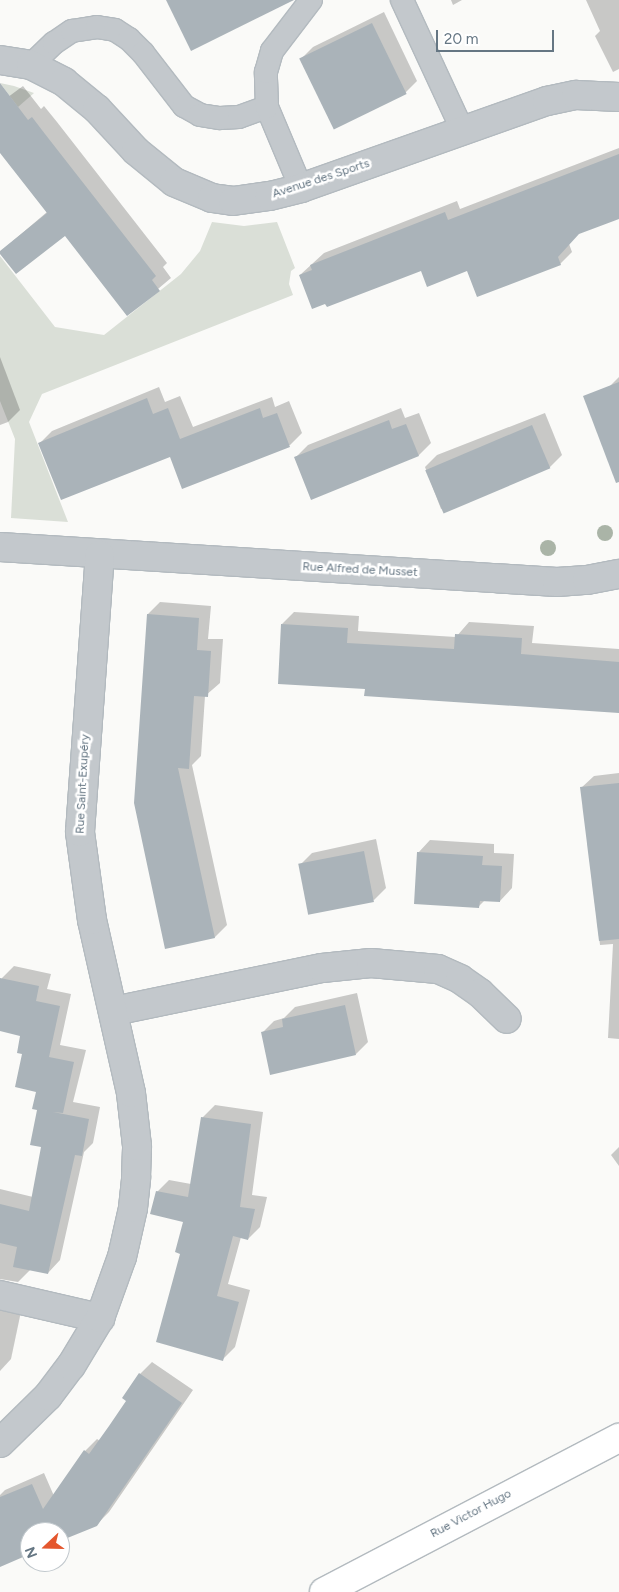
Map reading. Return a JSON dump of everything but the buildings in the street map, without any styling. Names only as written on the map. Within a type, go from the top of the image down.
[{"type":"main road","name":"Rue Victor Hugo","points":[[324,1592],[619,1438]]},
{"type":"street","name":"Avenue des Sports","points":[[0,60],[32,65],[64,82],[97,109],[153,167],[174,182],[192,192],[212,198],[233,201],[270,196],[301,188],[547,100],[576,96],[619,97]]},
{"type":"street","name":"Rue Alfred de Musset","points":[[0,547],[557,582],[587,580],[619,574]]},
{"type":"street","name":"Rue Saint-Exupéry","points":[[0,1443],[48,1396],[71,1366],[100,1318],[122,1257],[133,1208],[136,1177],[135,1119],[114,1010],[92,920],[80,832],[100,554]]},
{"type":"street","points":[[114,1010],[322,968],[371,963],[438,969],[460,979],[480,993],[507,1019]]},
{"type":"street","points":[[0,1295],[100,1318]]},
{"type":"lane","points":[[301,188],[267,107],[266,72],[272,51],[311,0]]},
{"type":"lane","points":[[402,0],[462,129]]},
{"type":"lane","points":[[32,65],[54,43],[72,31],[97,27],[115,30],[129,39],[184,106],[200,115],[220,118],[240,117],[267,107]]},
{"type":"shaded area","points":[[0,83],[14,86],[34,93],[18,107]]},
{"type":"shaded area","points":[[212,222],[244,226],[277,222],[295,268],[291,271],[289,284],[293,295],[42,394],[29,422],[68,522],[11,518],[15,439],[0,401],[0,256],[55,327],[104,335],[181,274],[200,251]]}]
